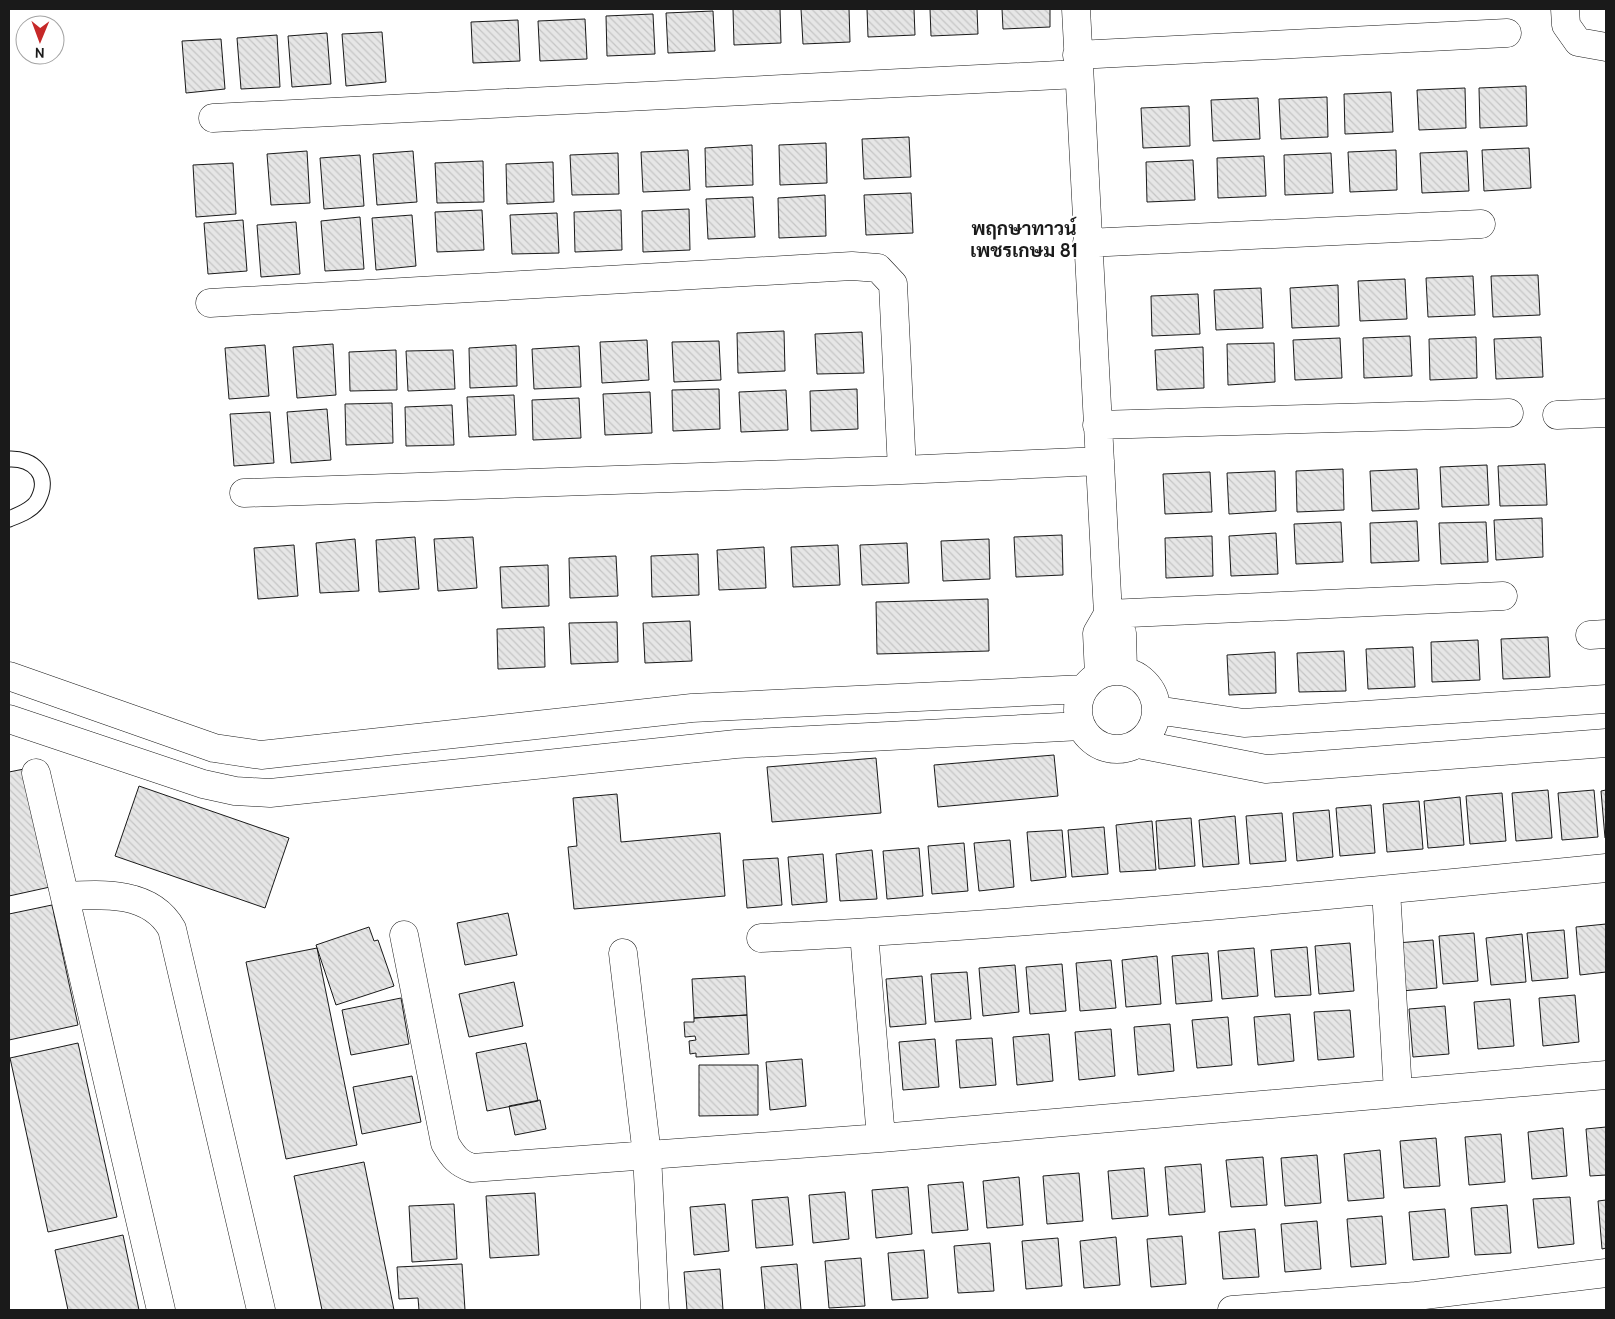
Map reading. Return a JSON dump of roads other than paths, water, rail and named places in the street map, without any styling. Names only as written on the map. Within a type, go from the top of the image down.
[{"type":"street","points":[[9,676],[214,748],[261,755],[692,708],[881,698],[1102,678],[1136,676],[1147,684],[1154,696],[1156,710],[1154,723],[1148,735],[1138,744],[1125,749],[1111,749],[1099,746],[1089,738],[1081,726],[1078,704],[1102,678],[1097,633],[1108,614],[1076,9]]},
{"type":"street","points":[[1565,9],[1566,25],[1578,42],[1606,47]]},
{"type":"street","points":[[213,118],[1078,65],[1507,33]]},
{"type":"street","points":[[1087,243],[1482,224]]},
{"type":"street","points":[[210,303],[842,266],[878,268],[893,284],[902,470]]},
{"type":"street","points":[[1097,425],[1509,413]]},
{"type":"street","points":[[1557,415],[1606,413]]},
{"type":"street","points":[[244,493],[902,470],[1100,461]]},
{"type":"street","points":[[1108,614],[1503,596]]},
{"type":"street","points":[[881,698],[883,735]]},
{"type":"street","points":[[1156,710],[1244,723],[1606,699]]},
{"type":"street","points":[[9,719],[203,784],[234,791],[270,793],[736,744],[1081,726]]},
{"type":"street","points":[[494,729],[501,768]]},
{"type":"street","points":[[1138,744],[1266,769],[1606,742]]},
{"type":"street","points":[[203,784],[214,748]]},
{"type":"street","points":[[36,773],[162,1310]]},
{"type":"street","points":[[760,938],[864,933],[1386,890],[1606,868]]},
{"type":"street","points":[[1386,890],[1398,1092]]},
{"type":"street","points":[[65,896],[107,894],[147,903],[165,916],[172,929],[261,1310]]},
{"type":"street","points":[[864,933],[881,1138]]},
{"type":"street","points":[[404,935],[445,1143],[452,1156],[460,1164],[472,1168],[881,1138],[1398,1092],[1606,1076]]},
{"type":"street","points":[[623,953],[647,1155],[655,1310]]},
{"type":"street","points":[[1232,1310],[1417,1303],[1606,1273]]},
{"type":"lane","points":[[9,459],[28,461],[36,467],[40,477],[41,489],[38,500],[29,509],[9,519]]},
{"type":"district","name":"พฤกษาทาวน์ เพชรเกษม 81","points":[[1024,239]]}]
